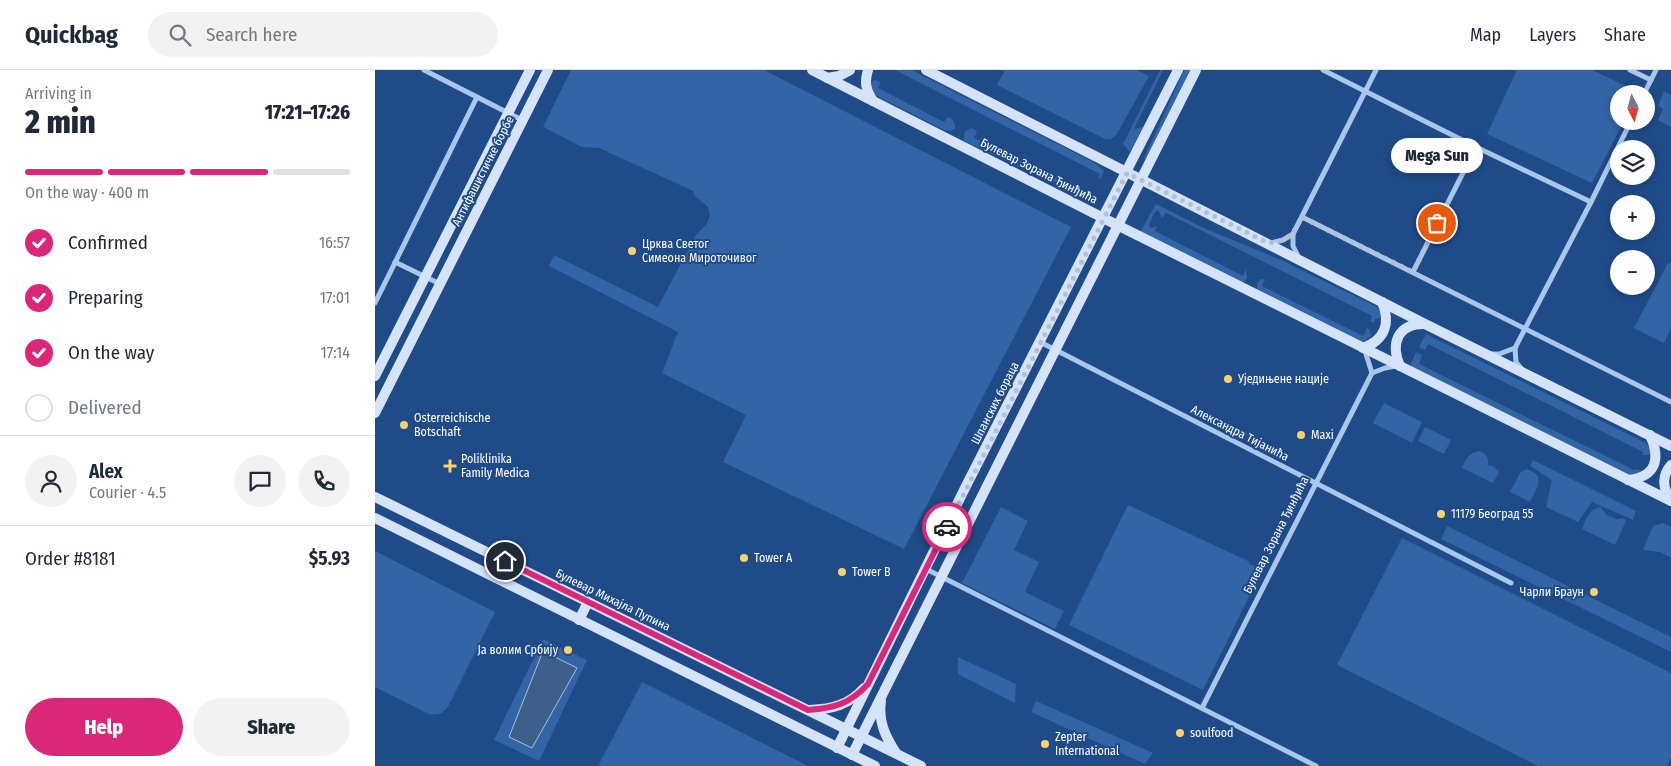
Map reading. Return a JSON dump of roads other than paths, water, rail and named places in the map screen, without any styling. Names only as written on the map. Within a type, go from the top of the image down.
[{"type":"street","points":[[424,70],[523,120]]},
{"type":"street","name":"Антифашистичке борбе","points":[[375,376],[530,70]]},
{"type":"street","name":"Антифашистичке борбе","points":[[375,413],[548,70]]},
{"type":"street","name":"Булевар Зорана Ђинђића","points":[[812,70],[1103,218],[1671,501]]},
{"type":"street","points":[[827,78],[839,76],[850,70]]},
{"type":"street","points":[[868,70],[864,81],[867,92],[873,101]]},
{"type":"street","points":[[926,70],[1425,324],[1487,353],[1671,446]]},
{"type":"street","name":"Шпанских бораца","points":[[837,748],[965,488],[1178,70]]},
{"type":"street","points":[[852,755],[1196,70]]},
{"type":"street","points":[[1323,70],[1591,202]]},
{"type":"street","points":[[1301,260],[1293,246],[1293,234],[1376,70]]},
{"type":"street","points":[[1630,70],[1651,80]]},
{"type":"street","points":[[1648,85],[1656,70]]},
{"type":"street","points":[[375,303],[477,97]]},
{"type":"street","points":[[1525,373],[1516,362],[1515,348],[1627,130]]},
{"type":"street","points":[[1413,272],[1476,147]]},
{"type":"street","points":[[1302,217],[1671,402]]},
{"type":"street","points":[[1268,243],[1283,240],[1293,234]]},
{"type":"street","points":[[395,262],[440,284]]},
{"type":"street","points":[[1382,302],[1387,314],[1387,326],[1377,341],[1363,348],[1372,372],[1400,366],[1395,349],[1399,335],[1405,328],[1414,324],[1425,324]]},
{"type":"street","name":"Александра Тијанића","points":[[1040,342],[1511,582]]},
{"type":"street","points":[[1487,353],[1499,354],[1515,348]]},
{"type":"street","name":"Булевар Зорана Ђинђића","points":[[1202,708],[1372,372]]},
{"type":"street","points":[[1628,480],[1638,479],[1653,468],[1656,460],[1656,450],[1650,435]]},
{"type":"street","points":[[1671,465],[1665,472],[1664,480],[1666,494],[1671,501]]},
{"type":"street","name":"Булевар Михајла Пупина","points":[[375,497],[921,766]]},
{"type":"street","points":[[375,518],[875,766]]},
{"type":"street","points":[[926,569],[1316,766]]},
{"type":"street","points":[[579,620],[588,602]]},
{"type":"street","points":[[808,710],[829,709],[846,702],[860,693],[868,684]]},
{"type":"street","points":[[883,692],[880,711],[882,727],[885,737],[896,754]]},
{"type":"place","name":"Mega Sun","points":[[1437,223]]},
{"type":"place","name":"Црква Светог Симеона Мироточивог","points":[[632,251]]},
{"type":"place","name":"Уједињене нације","points":[[1228,379]]},
{"type":"place","name":"Osterreichische Botschaft","points":[[404,425]]},
{"type":"place","name":"Maxi","points":[[1301,435]]},
{"type":"place","name":"Poliklinika Family Medica","points":[[450,466]]},
{"type":"place","name":"11179 Београд 55","points":[[1441,514]]},
{"type":"place","name":"Tower A","points":[[744,558]]},
{"type":"place","name":"Tower B","points":[[842,572]]},
{"type":"place","name":"Чарли Браун","points":[[1594,592]]},
{"type":"place","name":"Ја волим Србију","points":[[568,650]]},
{"type":"place","name":"soulfood","points":[[1180,733]]},
{"type":"place","name":"Zepter International","points":[[1045,744]]}]
